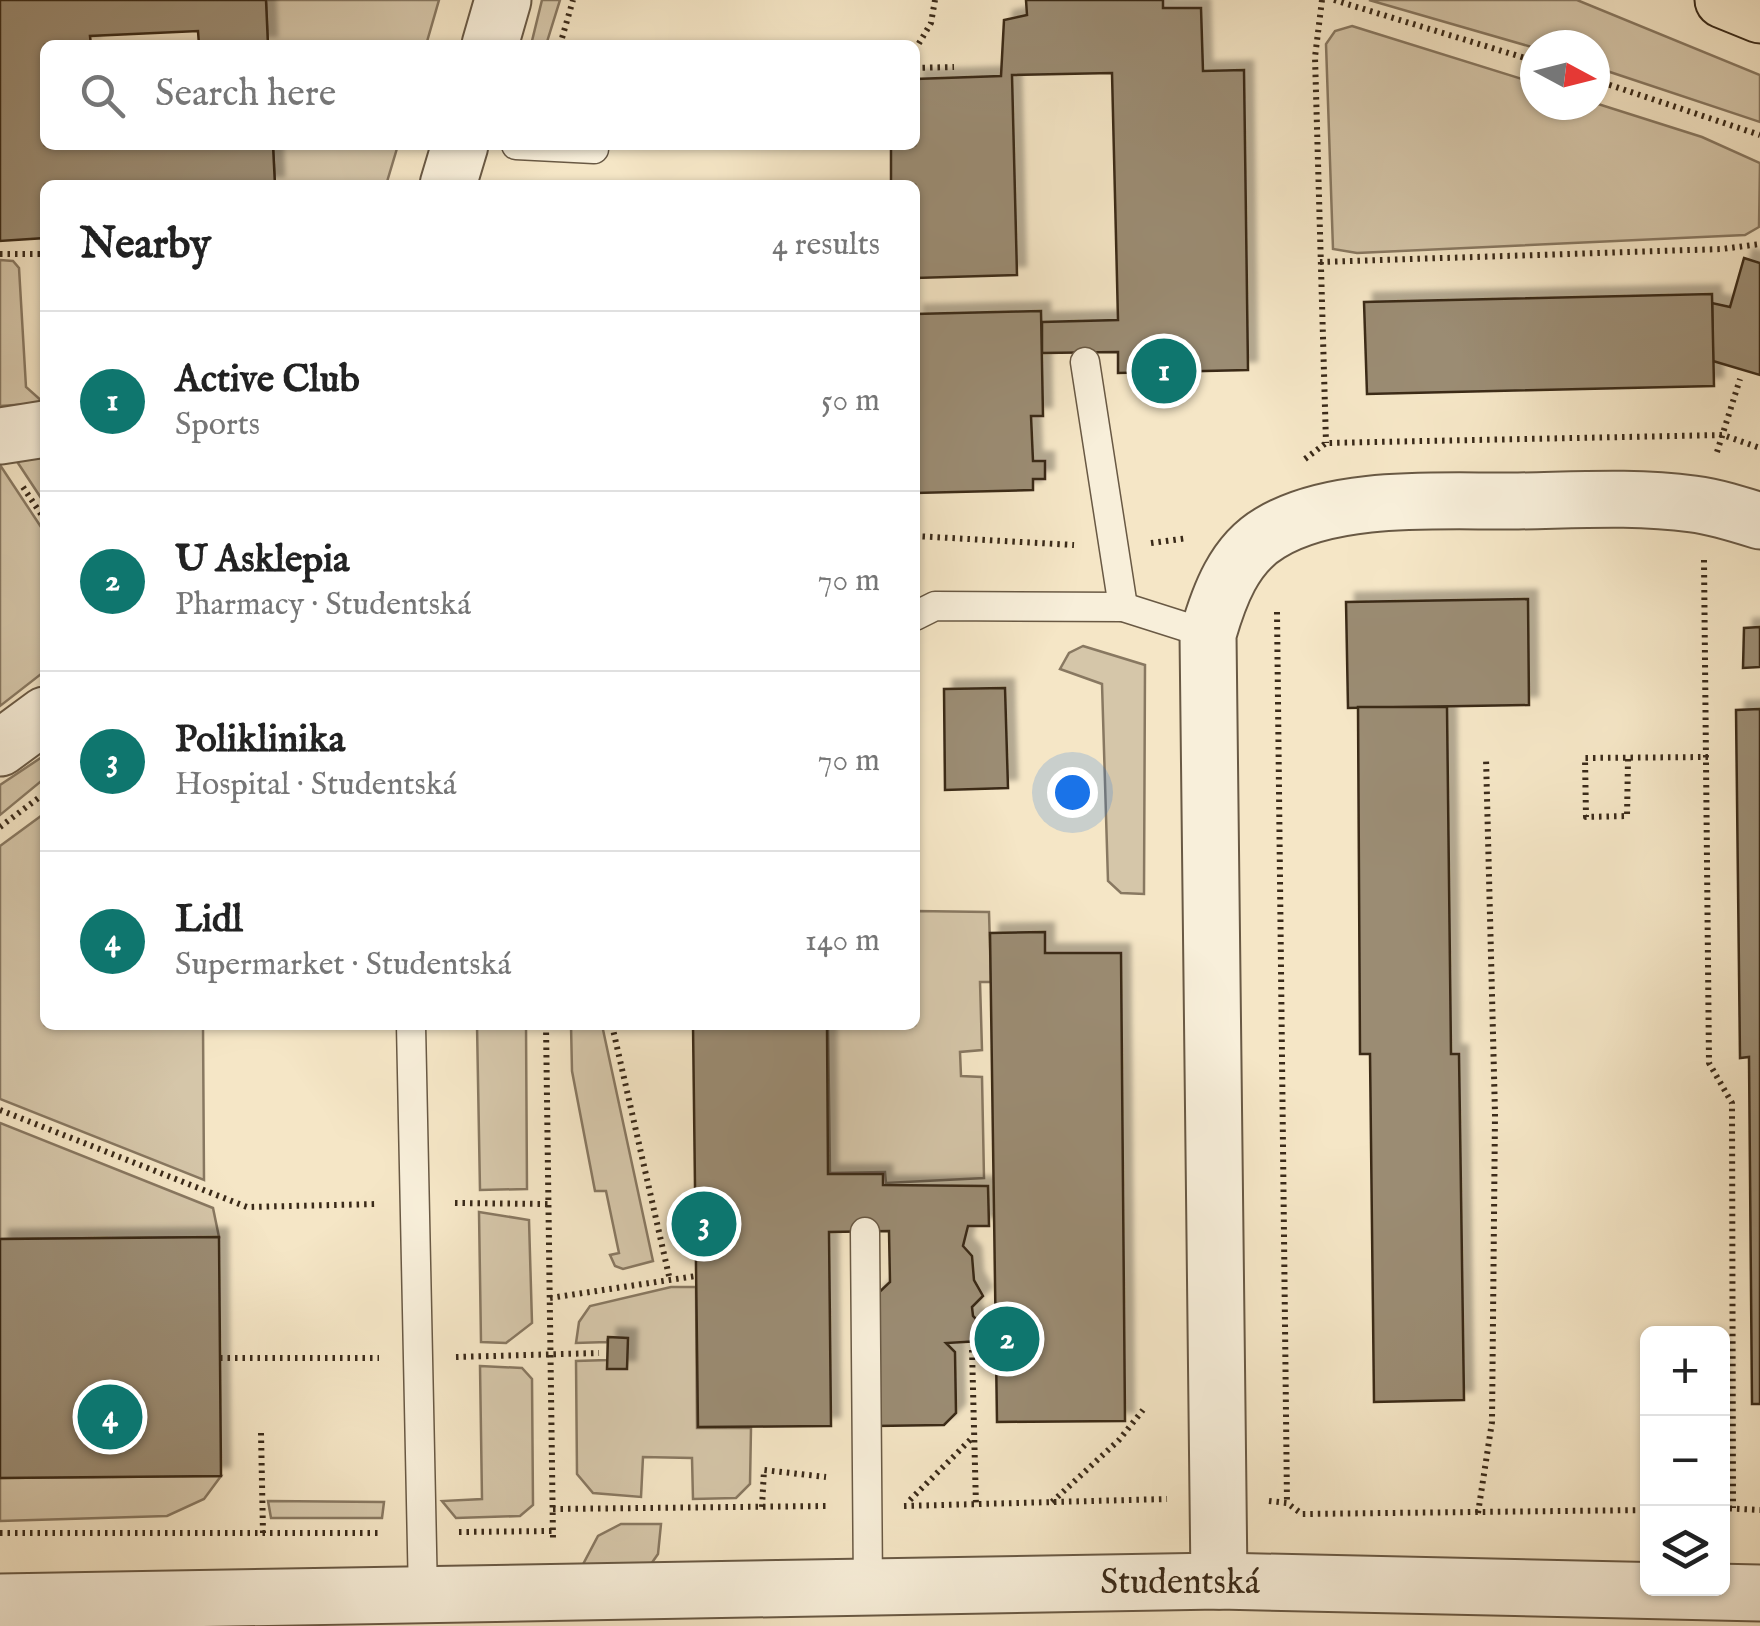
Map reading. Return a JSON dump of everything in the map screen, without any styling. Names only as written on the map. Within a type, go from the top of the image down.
[{"type":"street","points":[[491,40],[503,0]]},
{"type":"street","points":[[450,180],[458,150]]},
{"type":"street","points":[[0,436],[40,431]]},
{"type":"street","points":[[1219,1581],[1208,634],[1220,594],[1243,557],[1270,533],[1316,515],[1382,504],[1639,499],[1708,507],[1760,521]]},
{"type":"street","points":[[0,748],[40,719]]},
{"type":"street","name":"Studentská","points":[[0,1602],[423,1596],[717,1608],[868,1588],[1219,1581],[1460,1606],[1760,1593]]},
{"type":"lane","points":[[1085,362],[1123,606]]},
{"type":"lane","points":[[920,614],[935,606],[1123,606],[1208,634]]},
{"type":"lane","points":[[411,1030],[423,1596]]},
{"type":"lane","points":[[865,1232],[868,1588]]},
{"type":"path","points":[[561,40],[573,0]]},
{"type":"path","points":[[920,42],[931,24],[935,0]]},
{"type":"path","points":[[1322,0],[1315,56],[1326,443],[1723,435],[1760,448]]},
{"type":"path","points":[[1334,0],[1520,56]]},
{"type":"path","points":[[920,68],[954,67]]},
{"type":"path","points":[[1610,85],[1760,135]]},
{"type":"path","points":[[1320,262],[1722,249],[1760,244]]},
{"type":"path","points":[[0,254],[40,254]]},
{"type":"path","points":[[1723,435],[1740,379]]},
{"type":"path","points":[[1708,507],[1704,550],[1709,1064],[1732,1103],[1733,1508],[1760,1510]]},
{"type":"path","points":[[1270,533],[1276,588],[1286,1502],[1302,1514],[1640,1510]]},
{"type":"path","points":[[920,536],[1114,548]]},
{"type":"path","points":[[1628,758],[1627,816],[1586,817],[1585,758],[1708,757]]},
{"type":"path","points":[[1478,1513],[1492,1422],[1495,1114],[1486,758]]},
{"type":"path","points":[[0,827],[40,797]]},
{"type":"path","points":[[0,1534],[553,1531],[546,1030]]},
{"type":"path","points":[[613,1030],[669,1276]]},
{"type":"path","points":[[0,1110],[246,1207],[548,1204]]},
{"type":"path","points":[[550,1298],[669,1276],[696,1276]]},
{"type":"path","points":[[972,1350],[976,1506]]},
{"type":"path","points":[[551,1356],[599,1353]]},
{"type":"path","points":[[1051,1503],[1119,1440],[1143,1410]]},
{"type":"path","points":[[261,1433],[263,1533]]},
{"type":"path","points":[[972,1437],[904,1506],[1174,1499]]},
{"type":"path","points":[[762,1507],[764,1470],[810,1472],[830,1482]]},
{"type":"path","points":[[553,1510],[833,1506],[832,1494]]},
{"type":"shaded area","points":[[266,0],[439,0],[427,40],[268,40]]},
{"type":"shaded area","points":[[542,0],[560,0],[548,40],[532,40]]},
{"type":"shaded area","points":[[1369,0],[1577,0],[1760,75],[1760,122],[1610,72],[1610,30],[1520,30],[1520,44]]},
{"type":"shaded area","points":[[1352,26],[1520,78],[1520,120],[1610,120],[1610,108],[1702,137],[1760,163],[1759,227],[1745,235],[1357,253],[1333,249],[1326,44],[1335,31]]},
{"type":"shaded area","points":[[273,150],[396,150],[388,180],[275,180]]},
{"type":"shaded area","points":[[0,260],[13,261],[19,268],[26,387],[40,403],[0,406]]},
{"type":"shaded area","points":[[40,454],[40,496],[14,457]]},
{"type":"shaded area","points":[[0,465],[40,525],[40,675],[0,706]]},
{"type":"shaded area","points":[[1083,646],[1145,665],[1144,894],[1121,893],[1108,881],[1102,684],[1060,669],[1069,653]]},
{"type":"shaded area","points":[[40,758],[40,782],[0,815],[0,785]]},
{"type":"shaded area","points":[[40,817],[40,1030],[203,1030],[204,1180],[0,1099],[0,846]]},
{"type":"shaded area","points":[[920,911],[989,912],[991,982],[980,982],[982,1050],[960,1052],[961,1076],[982,1077],[984,1178],[886,1183],[885,1172],[830,1173],[828,1030],[920,1030]]},
{"type":"shaded area","points":[[477,1030],[526,1030],[527,1189],[480,1190]]},
{"type":"shaded area","points":[[571,1030],[603,1030],[653,1261],[623,1269],[615,1266],[610,1255],[619,1253],[606,1191],[595,1191],[572,1071]]},
{"type":"shaded area","points":[[0,1123],[213,1208],[219,1237],[0,1239]]},
{"type":"shaded area","points":[[479,1212],[529,1220],[532,1323],[506,1343],[481,1342]]},
{"type":"shaded area","points":[[671,1287],[696,1287],[697,1428],[751,1428],[750,1484],[736,1498],[693,1499],[692,1458],[643,1457],[641,1497],[593,1493],[577,1474],[576,1361],[608,1360],[608,1338],[607,1342],[576,1343],[579,1322],[590,1306]]},
{"type":"shaded area","points":[[480,1366],[522,1368],[532,1379],[533,1505],[520,1516],[456,1518],[442,1501],[482,1499]]},
{"type":"shaded area","points":[[221,1476],[204,1499],[167,1516],[0,1521],[0,1478]]},
{"type":"shaded area","points":[[268,1501],[384,1502],[382,1518],[271,1518]]},
{"type":"shaded area","points":[[621,1524],[661,1524],[658,1554],[651,1564],[580,1570],[598,1536]]},
{"type":"building","points":[[0,0],[266,0],[268,40],[199,40],[198,31],[40,40],[40,150],[273,150],[275,180],[40,180],[40,238],[0,241]]},
{"type":"building","points":[[1026,0],[1163,0],[1163,8],[1201,8],[1203,71],[1244,70],[1248,370],[1118,373],[1118,352],[1042,353],[1042,322],[1118,320],[1112,73],[1012,75],[1017,275],[920,278],[920,180],[891,180],[891,150],[920,150],[920,79],[1001,76],[1004,20],[1027,15]]},
{"type":"building","points":[[1744,258],[1760,263],[1760,375],[1713,361],[1712,303],[1730,307]]},
{"type":"building","points":[[1712,294],[1714,386],[1367,394],[1364,302]]},
{"type":"building","points":[[1041,311],[1043,416],[1031,416],[1033,461],[1045,461],[1045,479],[1033,479],[1033,490],[920,493],[920,314]]},
{"type":"building","points":[[1528,599],[1529,705],[1348,708],[1346,602]]},
{"type":"building","points":[[1760,627],[1760,667],[1743,668],[1744,628]]},
{"type":"building","points":[[1005,688],[1008,788],[945,790],[944,689]]},
{"type":"building","points":[[1358,707],[1447,707],[1451,1054],[1459,1054],[1464,1400],[1374,1402],[1370,1054],[1360,1054]]},
{"type":"building","points":[[1760,709],[1760,1404],[1752,1404],[1749,1057],[1740,1058],[1736,710]]},
{"type":"building","points":[[1045,932],[1045,953],[1121,953],[1125,1421],[997,1422],[990,933]]},
{"type":"building","points":[[693,1030],[827,1030],[828,1174],[883,1174],[883,1185],[988,1186],[989,1226],[968,1226],[963,1246],[972,1256],[974,1280],[983,1296],[972,1307],[973,1316],[984,1327],[981,1341],[946,1343],[955,1352],[956,1413],[944,1425],[875,1426],[873,1298],[890,1282],[889,1231],[829,1232],[831,1426],[698,1427]]},
{"type":"building","points":[[219,1237],[221,1476],[0,1478],[0,1239]]},
{"type":"building","points":[[608,1337],[628,1338],[627,1369],[607,1369]]},
{"type":"place","name":"Active Club","points":[[1164,371]]},
{"type":"place","name":"Poliklinika","points":[[704,1224]]},
{"type":"place","name":"U Asklepia","points":[[1007,1339]]},
{"type":"place","name":"Lidl","points":[[110,1417]]}]
